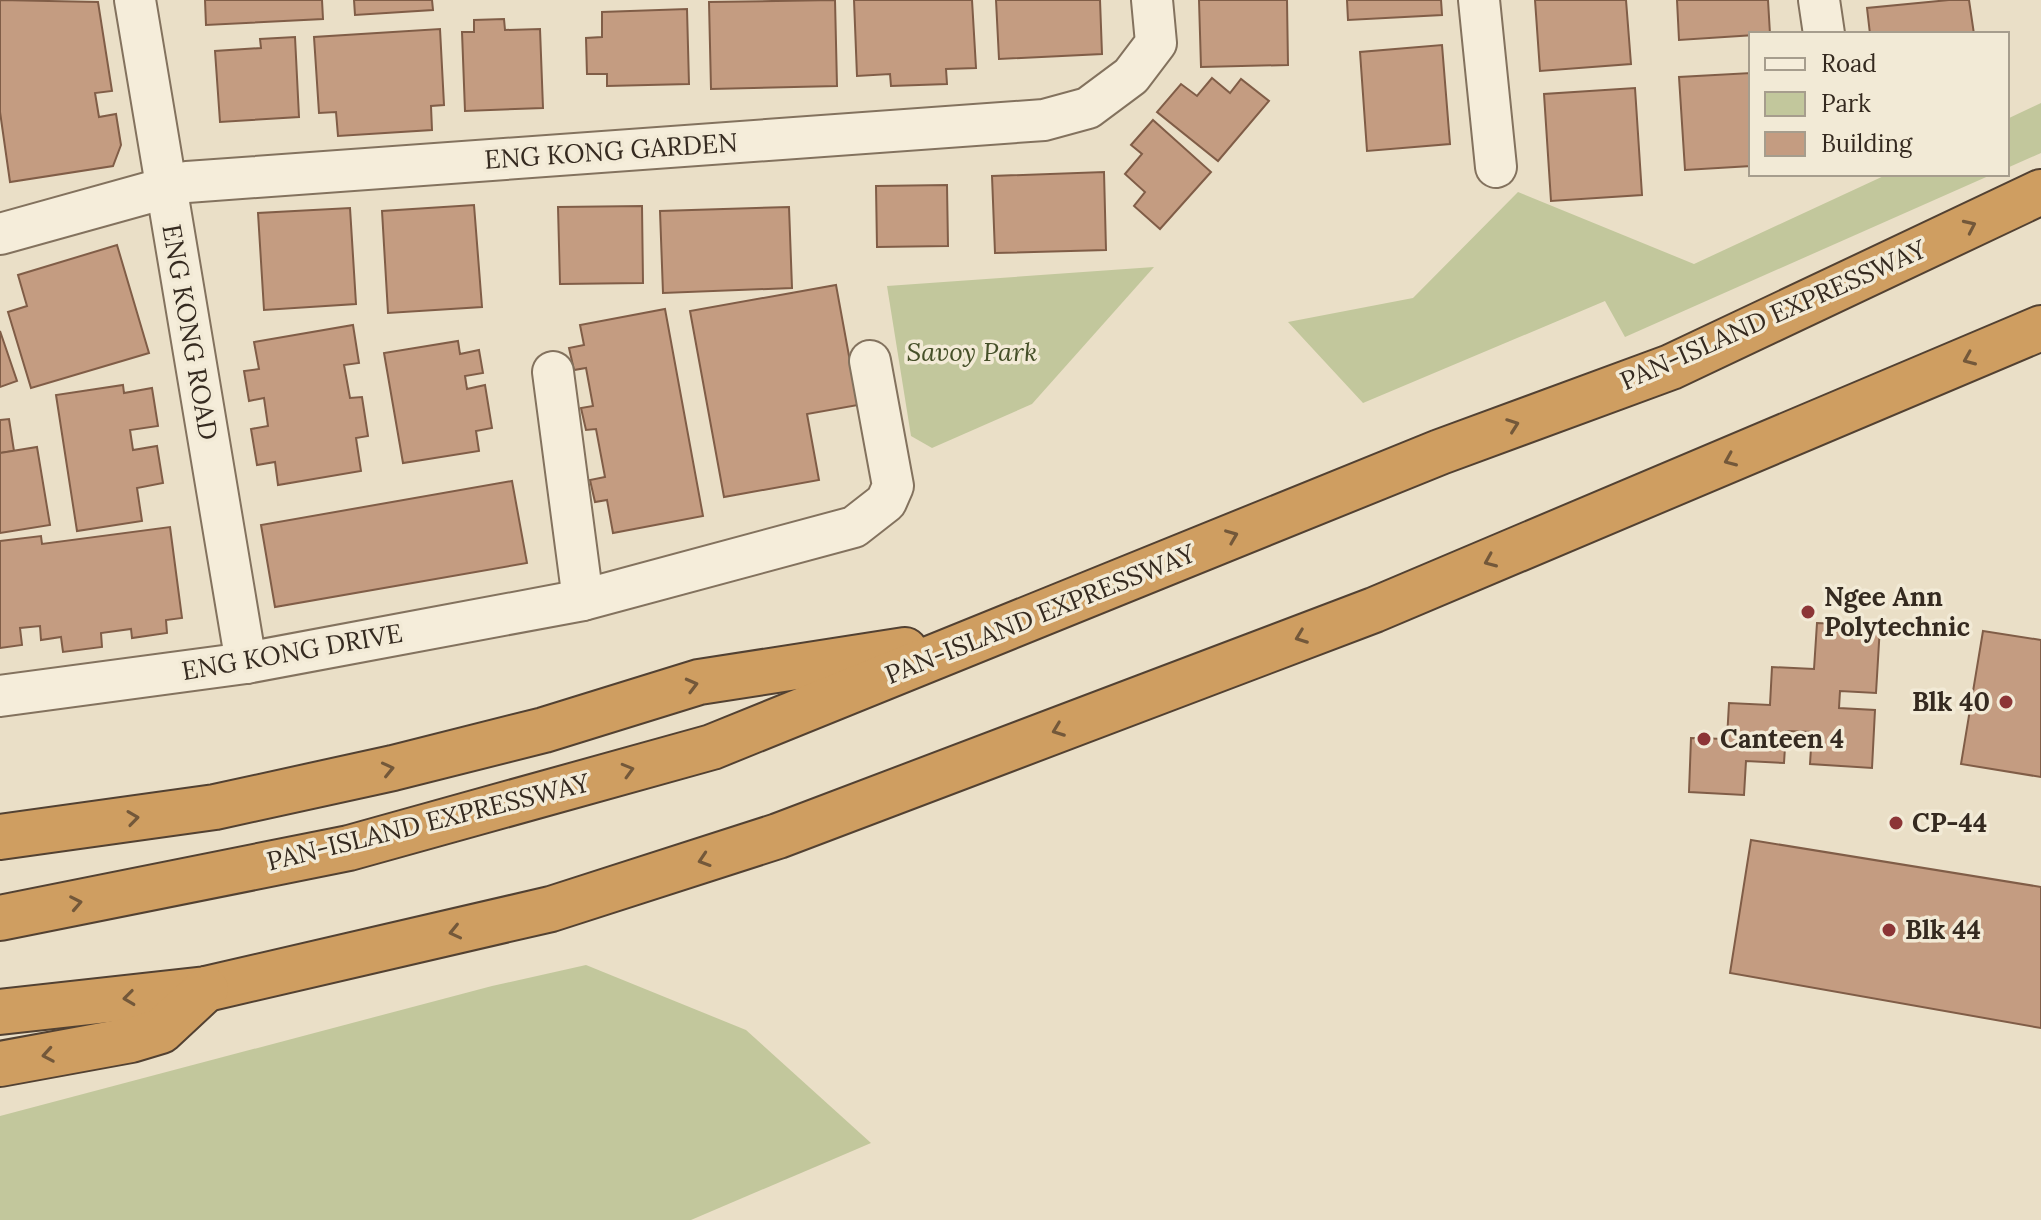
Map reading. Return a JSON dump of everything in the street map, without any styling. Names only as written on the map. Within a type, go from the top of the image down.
[{"type":"highway","name":"PAN-ISLAND EXPRESSWAY","points":[[0,918],[349,848],[712,747],[1440,452],[1671,367],[2041,192]]},
{"type":"highway","points":[[0,1012],[206,989],[551,909],[778,836],[1374,610],[2041,328]]},
{"type":"highway","points":[[0,837],[215,807],[393,768],[544,730],[699,682],[978,639]]},
{"type":"highway","points":[[0,1064],[120,1042],[161,1031],[206,989]]},
{"type":"street","name":"ENG KONG ROAD","points":[[135,0],[246,663]]},
{"type":"street","name":"ENG KONG GARDEN","points":[[0,234],[187,182],[1044,120],[1088,108],[1131,76],[1156,43],[1152,0]]},
{"type":"street","points":[[1479,0],[1496,167]]},
{"type":"street","points":[[1819,0],[1824,32]]},
{"type":"street","name":"ENG KONG DRIVE","points":[[0,696],[246,663],[583,600],[854,527],[886,502],[893,486],[870,361]]},
{"type":"street","points":[[553,372],[583,600]]},
{"type":"green space","points":[[2041,103],[2041,153],[2009,167],[2009,118]]},
{"type":"green space","points":[[1884,176],[1988,176],[1625,337],[1605,301],[1363,403],[1288,322],[1413,298],[1518,192],[1694,264]]},
{"type":"green space","name":"Savoy Park","points":[[1154,267],[1032,404],[932,448],[911,436],[887,286]]},
{"type":"green space","points":[[586,965],[746,1030],[871,1143],[691,1220],[0,1220],[0,1116],[492,986]]},
{"type":"building","points":[[0,0],[98,2],[112,91],[95,93],[99,117],[116,114],[121,145],[113,166],[10,182],[0,112]]},
{"type":"building","points":[[205,0],[322,0],[323,19],[206,25]]},
{"type":"building","points":[[354,0],[432,0],[433,10],[355,15]]},
{"type":"building","points":[[835,0],[837,86],[711,89],[709,2]]},
{"type":"building","points":[[854,0],[972,0],[976,68],[946,69],[947,84],[891,86],[890,74],[857,76]]},
{"type":"building","points":[[996,0],[1100,0],[1102,54],[999,59]]},
{"type":"building","points":[[1199,0],[1287,0],[1288,65],[1201,67]]},
{"type":"building","points":[[1347,0],[1441,0],[1442,15],[1348,20]]},
{"type":"building","points":[[1535,0],[1626,0],[1631,64],[1540,71]]},
{"type":"building","points":[[1677,0],[1768,0],[1770,32],[1679,40]]},
{"type":"building","points":[[1969,0],[1974,32],[1870,32],[1867,8]]},
{"type":"building","points":[[687,9],[689,84],[607,86],[607,74],[587,74],[586,38],[602,37],[602,12]]},
{"type":"building","points":[[504,19],[505,30],[540,29],[543,108],[465,111],[462,32],[474,32],[474,20]]},
{"type":"building","points":[[440,29],[444,105],[431,106],[432,130],[338,136],[336,112],[319,113],[314,37]]},
{"type":"building","points":[[295,37],[299,117],[220,122],[215,51],[261,48],[260,39]]},
{"type":"building","points":[[1442,45],[1450,144],[1367,151],[1360,52]]},
{"type":"building","points":[[1749,73],[1749,166],[1685,170],[1679,77]]},
{"type":"building","points":[[1212,78],[1230,93],[1241,79],[1269,101],[1218,161],[1157,112],[1181,84],[1197,96]]},
{"type":"building","points":[[1635,88],[1642,195],[1551,201],[1544,94]]},
{"type":"building","points":[[1153,120],[1211,172],[1160,229],[1134,206],[1145,192],[1125,174],[1142,154],[1131,145]]},
{"type":"building","points":[[1104,172],[1106,250],[995,253],[992,176]]},
{"type":"building","points":[[947,185],[948,246],[877,247],[876,186]]},
{"type":"building","points":[[474,205],[482,307],[388,313],[382,211]]},
{"type":"building","points":[[642,206],[643,283],[560,284],[558,207]]},
{"type":"building","points":[[789,207],[792,288],[663,293],[660,211]]},
{"type":"building","points":[[350,208],[356,304],[264,310],[258,213]]},
{"type":"building","points":[[117,245],[149,353],[31,388],[8,312],[27,306],[18,275]]},
{"type":"building","points":[[836,285],[858,405],[807,414],[819,480],[724,497],[690,311]]},
{"type":"building","points":[[665,309],[703,516],[613,533],[607,500],[595,502],[590,480],[605,477],[596,429],[586,430],[581,408],[593,406],[586,368],[574,370],[569,348],[584,345],[580,325]]},
{"type":"building","points":[[353,325],[359,363],[344,365],[350,398],[362,397],[368,436],[356,438],[361,471],[278,485],[275,462],[257,465],[251,429],[268,426],[264,398],[249,401],[244,371],[259,369],[254,342]]},
{"type":"building","points":[[0,331],[17,381],[0,387]]},
{"type":"building","points":[[458,341],[460,354],[479,350],[483,373],[465,376],[467,389],[485,385],[492,428],[476,431],[479,451],[403,463],[384,353]]},
{"type":"building","points":[[123,385],[124,393],[152,388],[158,426],[130,430],[133,450],[157,446],[163,483],[137,488],[142,521],[77,531],[56,395]]},
{"type":"building","points":[[9,419],[14,451],[0,453],[0,420]]},
{"type":"building","points":[[37,447],[50,525],[0,533],[0,453]]},
{"type":"building","points":[[512,481],[527,563],[275,607],[261,525]]},
{"type":"building","points":[[170,527],[182,618],[166,620],[167,633],[132,638],[131,629],[101,633],[102,647],[63,652],[61,637],[41,640],[40,626],[20,628],[22,645],[0,648],[0,541],[41,536],[42,544]]},
{"type":"building","points":[[1817,623],[1880,626],[1876,693],[1840,691],[1839,708],[1875,710],[1872,768],[1810,764],[1812,732],[1786,731],[1784,763],[1746,761],[1744,795],[1689,792],[1691,738],[1727,739],[1729,703],[1770,705],[1772,667],[1814,669]]},
{"type":"building","name":"Blk 40","points":[[1983,631],[2041,640],[2041,777],[1961,764]]},
{"type":"building","name":"Blk 44","points":[[1751,840],[2041,887],[2041,1028],[1730,973]]},
{"type":"place","name":"Ngee Ann Polytechnic","points":[[1808,612]]},
{"type":"place","name":"Blk 40","points":[[2006,702]]},
{"type":"place","name":"Canteen 4","points":[[1704,739]]},
{"type":"place","name":"CP-44","points":[[1896,823]]},
{"type":"place","name":"Blk 44","points":[[1889,930]]}]
